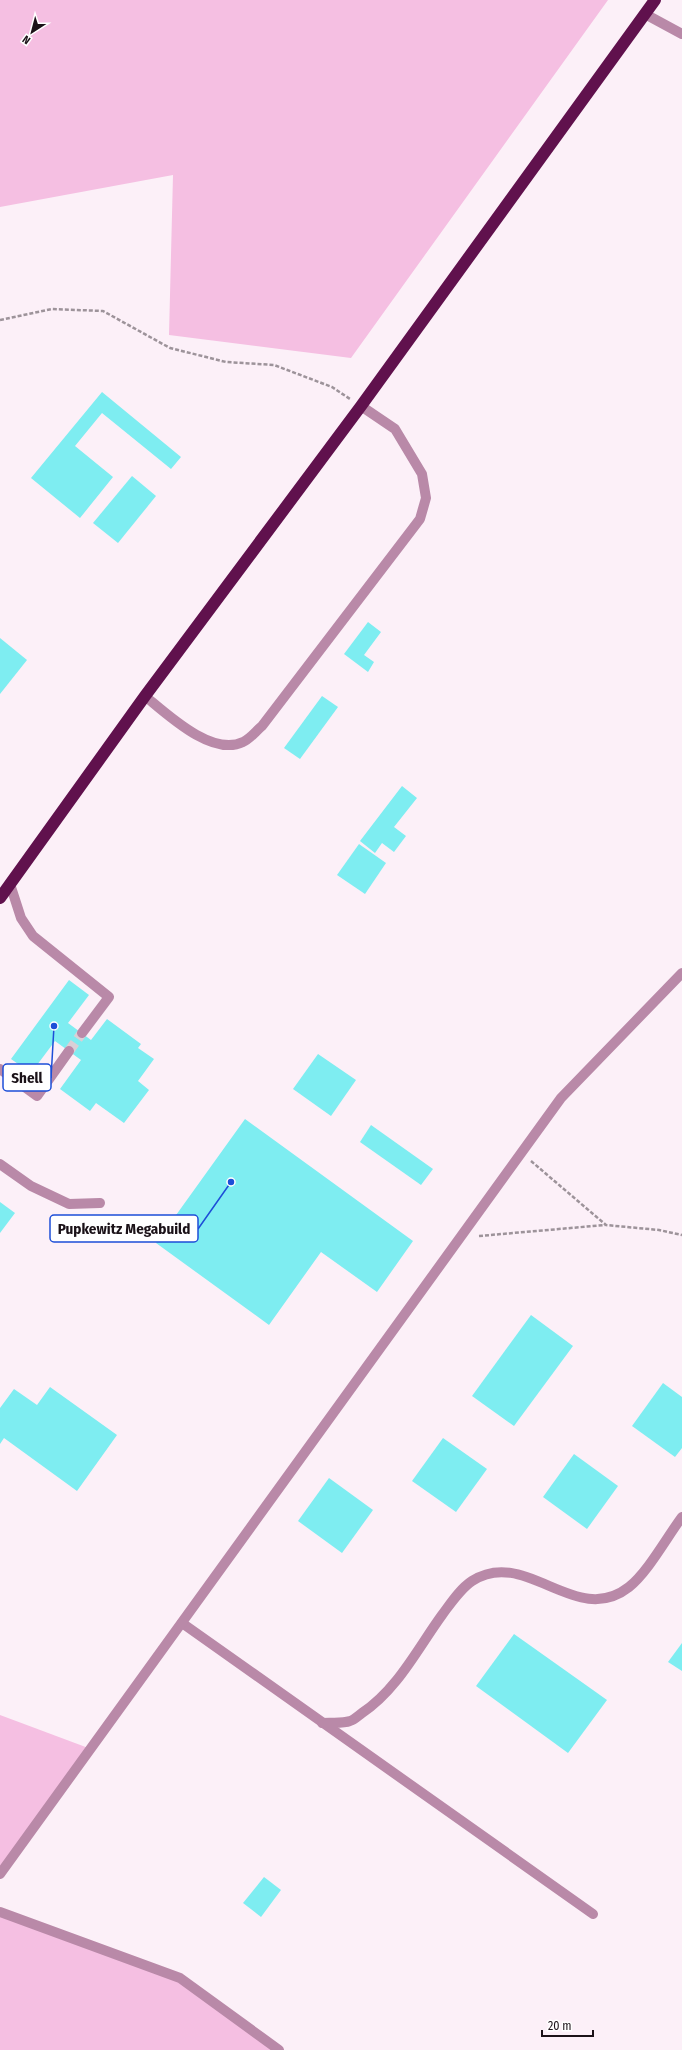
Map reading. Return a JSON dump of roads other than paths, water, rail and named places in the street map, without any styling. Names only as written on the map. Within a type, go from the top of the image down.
[{"type":"highway","points":[[0,898],[145,696],[360,406],[655,0]]},
{"type":"street","points":[[644,14],[682,34]]},
{"type":"street","points":[[145,696],[186,728],[208,741],[226,746],[243,742],[262,726],[420,519],[426,498],[422,474],[395,429],[360,406]]},
{"type":"street","points":[[10,884],[21,918],[33,936],[109,997],[82,1033]]},
{"type":"street","points":[[0,1874],[561,1098],[682,973]]},
{"type":"street","points":[[0,1069],[36,1096],[69,1051]]},
{"type":"street","points":[[0,1164],[31,1186],[69,1204],[100,1203]]},
{"type":"street","points":[[322,1723],[349,1722],[370,1708],[390,1687],[454,1598],[471,1582],[487,1573],[509,1571],[570,1594],[599,1600],[612,1596],[629,1587],[642,1572],[682,1517]]},
{"type":"street","points":[[182,1623],[593,1914]]},
{"type":"street","points":[[0,1912],[180,1978],[279,2050]]},
{"type":"tunnel","points":[[69,1051],[82,1033]]},
{"type":"place","name":"Shell","points":[[54,1026]]},
{"type":"place","name":"Pupkewitz Megabuild","points":[[231,1182]]}]
